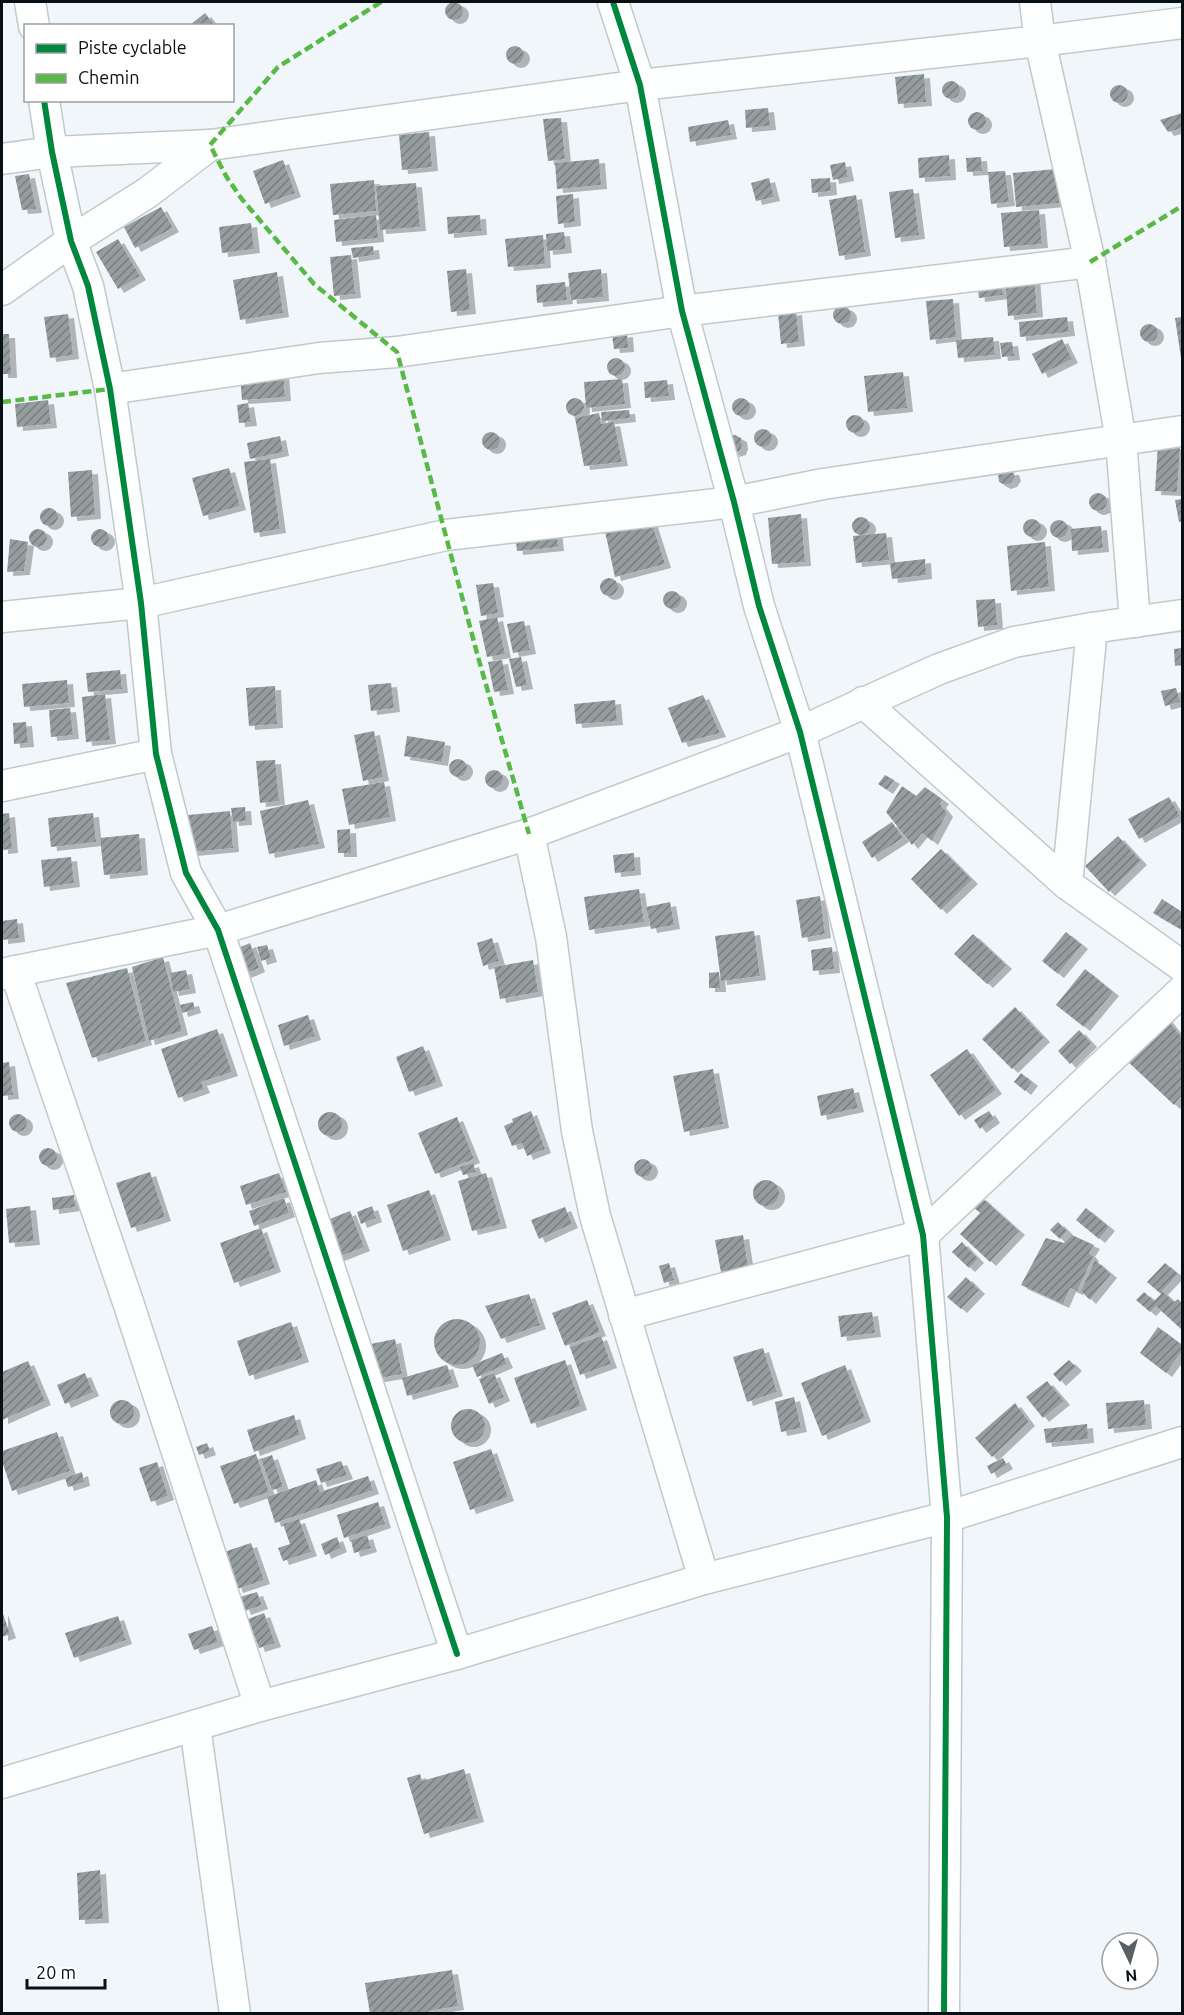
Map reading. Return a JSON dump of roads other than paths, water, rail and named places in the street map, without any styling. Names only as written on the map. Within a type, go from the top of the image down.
[{"type":"street","points":[[30,2],[34,24]]},
{"type":"street","points":[[613,2],[640,85],[682,311],[734,502],[759,606],[800,732],[923,1235],[947,1517],[944,2013]]},
{"type":"street","points":[[1035,2],[1040,41],[1090,262],[1121,440],[1135,622]]},
{"type":"street","points":[[2,159],[52,152],[210,145],[640,85],[1182,23]]},
{"type":"street","points":[[44,102],[52,152],[71,241],[88,286],[110,389],[141,603],[156,754],[186,873],[218,930],[457,1654]]},
{"type":"street","points":[[2,290],[71,241],[147,193],[210,145]]},
{"type":"street","points":[[110,389],[319,358],[397,352],[682,311],[1090,262]]},
{"type":"street","points":[[2,616],[141,603],[446,535],[734,502],[823,484],[1182,431]]},
{"type":"street","points":[[260,1706],[128,1302],[8,973],[218,930],[529,834],[800,732],[939,669],[1014,642],[1182,615]]},
{"type":"street","points":[[1067,884],[1092,628]]},
{"type":"street","points":[[863,702],[1067,884],[1182,966]]},
{"type":"street","points":[[2,786],[156,754]]},
{"type":"street","points":[[529,834],[551,937],[577,1131],[595,1216],[704,1579]]},
{"type":"street","points":[[624,1316],[923,1235],[1182,991]]},
{"type":"street","points":[[2,1783],[260,1706],[457,1654],[704,1579],[947,1517],[1182,1442]]},
{"type":"street","points":[[195,1726],[235,2013]]}]
